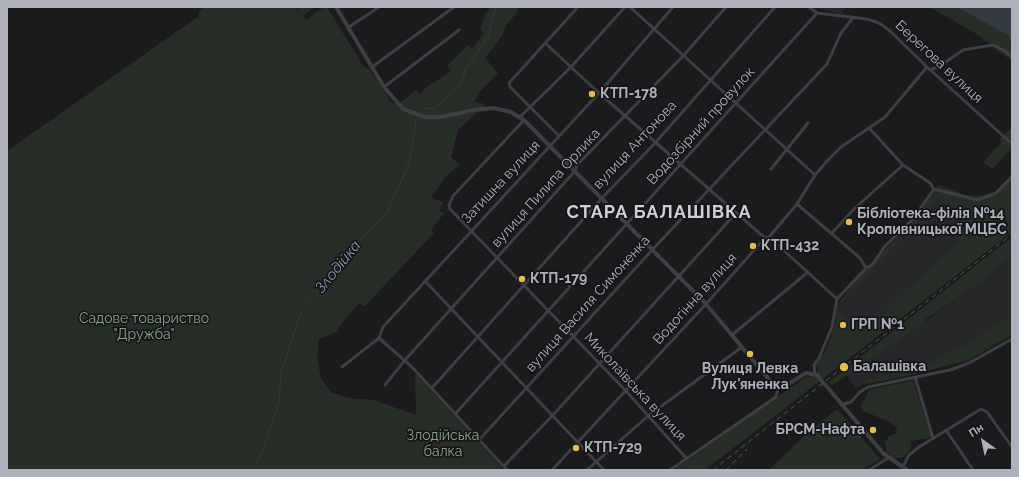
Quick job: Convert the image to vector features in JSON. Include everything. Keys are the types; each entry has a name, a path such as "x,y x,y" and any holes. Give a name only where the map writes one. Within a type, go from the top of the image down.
{"street":[{"path":"336,7 384,86 404,109 425,117 442,117 484,108 503,109 522,118 706,304 767,378 777,385 789,385 806,374 815,374"},
{"path":"349,27 379,7"},
{"path":"372,67 454,7"},
{"path":"559,136 510,87 509,83 578,7"},
{"path":"522,118 571,67 624,7"},
{"path":"630,7 710,80 738,103 815,175"},
{"name":"Затишна вулиця","path":"342,367 379,338 383,327 599,93 673,7"},
{"name":"вулиця Пилипа Орлика","path":"385,385 405,360 452,310 575,171 577,165 684,55 726,7"},
{"name":"вулиця Антонова","path":"432,388 602,198 656,142 775,7"},
{"path":"809,7 817,13"},
{"name":"Берегова вулиця","path":"817,13 852,19 867,19 879,23 899,38 926,67 1012,144"},
{"name":"Водозбірний провулок","path":"456,413 738,103 817,13"},
{"name":"вулиця Василя Симоненка","path":"479,440 574,338 653,249 767,130 827,64 841,33 852,19"},
{"path":"384,86 459,30"},
{"path":"545,43 599,93 765,238 770,237 797,204 815,175 841,147 885,118 897,105 926,67"},
{"path":"930,70 940,66 963,50 993,45 1005,50 1012,57"},
{"name":"Миколаївська вулиця","path":"522,118 453,196 449,205 450,209 626,391 686,458"},
{"path":"771,169 808,124"},
{"path":"870,129 888,146 903,165 930,183 934,189 977,200 996,193 1012,177"},
{"path":"832,233 854,209 903,165"},
{"path":"934,189 912,220 885,246 872,265 866,268 836,300 832,328 819,358 814,365 815,374 888,458 905,469 910,455 933,438 981,409 987,412 1012,447"},
{"path":"797,204 860,258 866,268"},
{"path":"504,466 553,415 678,275 736,213"},
{"path":"770,237 836,300"},
{"name":"Водогінна вулиця","path":"552,470 765,238"},
{"path":"732,335 808,272"},
{"path":"425,281 604,470"},
{"path":"379,338 405,360 456,413 507,470"},
{"path":"842,405 851,402 860,392 868,387 950,370 969,363 1012,339"},
{"path":"587,470 648,416 742,347"},
{"path":"915,377 933,438"},
{"path":"670,470 776,396 777,385"},
{"path":"946,430 973,470"},
{"path":"869,470 888,458"}],"shaded area":[{"path":"813,7 847,7 840,14"},
{"path":"957,7 1012,7 1012,43 1007,35"},
{"path":"939,198 966,225 961,230 961,238 861,332 837,309"},
{"path":"1012,256 1012,315 962,346 961,345 924,366 865,380 866,384 855,388 847,375 926,322 925,321 981,282 981,279"}],"green space":[{"name":"Садове товариство \"Дружба\"","path":"204,7 294,7 301,15 296,7 314,7 303,16 306,20 324,7 327,7 364,67 369,69 392,103 401,102 416,90 421,95 424,89 451,71 447,66 468,45 472,49 484,33 480,30 485,14 491,7 517,7 517,13 507,24 502,36 485,58 498,73 479,93 474,102 486,104 458,130 451,157 460,165 446,176 431,198 443,202 439,212 445,212 431,230 434,233 365,306 359,303 341,324 337,332 319,339 317,357 321,379 331,392 348,398 374,400 416,415 415,373 504,470 7,470 7,151 199,16 199,11"},
{"path":"924,7 957,7 1007,35 1012,43 1012,61 975,33 933,9"},
{"path":"1012,127 1012,148 992,169 983,162 1002,142 1000,139"},
{"path":"1012,173 1012,232 705,470 674,470 806,377 813,376 818,372 816,365 826,350 835,325 837,307 840,301 865,270 871,267 889,245 913,222 938,185 965,195 985,196 995,192","holes":["939,199 966,225 961,230 961,238 861,332 837,309"]},
{"path":"1012,237 1012,256 982,279 981,282 925,320 926,322 831,386 829,382"},
{"path":"1012,315 1012,335 969,360 912,375 866,384 865,380 924,366 961,345 962,346"},
{"path":"913,380 931,436 929,438 910,441 912,446 909,452 903,457 896,458 890,455 886,450 885,442 889,436 897,433 896,427 888,421 863,411 861,406 869,390"},
{"path":"837,409 880,459 862,470 770,469 805,435"}],"waterway":[{"name":"Злодійка","path":"421,112 426,108 435,109 461,84 466,69 488,37 496,7"},
{"name":"Злодійка","path":"306,305 332,279 343,256 387,213 409,163 416,121"},
{"name":"Злодійка","path":"251,470 261,455 279,402 281,373 302,309"}],"railway":[{"path":"713,470 1012,234"},
{"path":"726,470 747,449"}],"place":[{"name":"КТП-178","path":"592,94"},
{"name":"Бібліотека-філія №14 Кропивницької МЦБС","path":"849,222"},
{"name":"КТП-432","path":"753,246"},
{"name":"КТП-179","path":"522,279"},
{"name":"ГРП №1","path":"843,325"},
{"name":"Вулиця Левка Лук'яненка","path":"750,354"},
{"name":"Балашівка","path":"844,367"},
{"name":"БРСМ-Нафта","path":"873,430"},
{"name":"КТП-729","path":"576,448"}],"district":[{"name":"СТАРА БАЛАШІВКА","path":"659,213"}],"park label":[{"name":"Злодійська балка","path":"443,444"}]}
